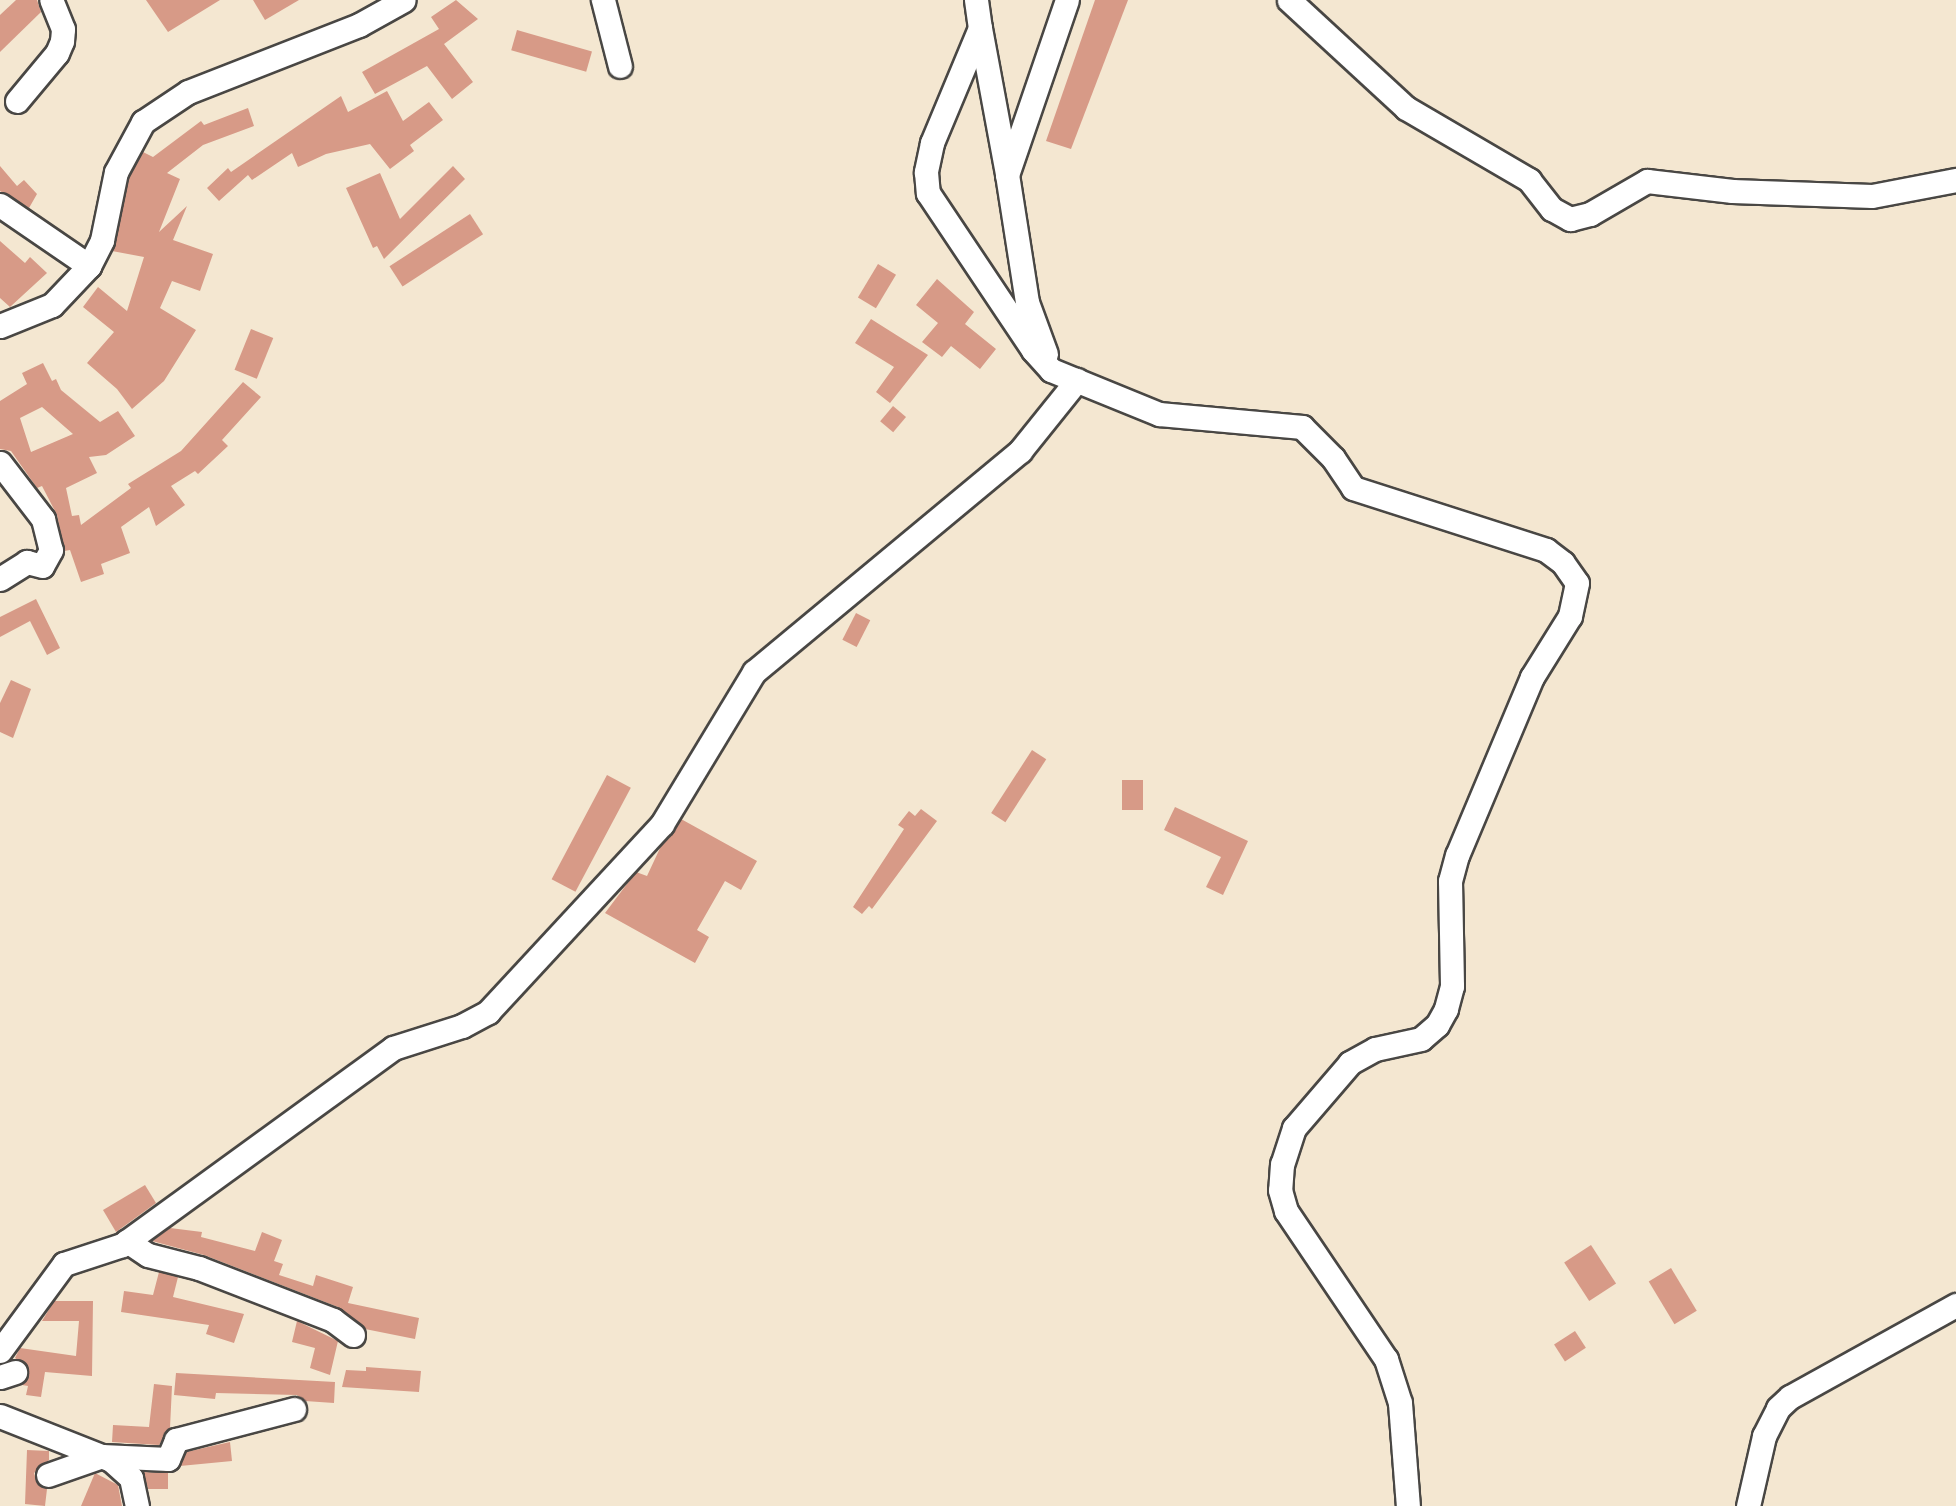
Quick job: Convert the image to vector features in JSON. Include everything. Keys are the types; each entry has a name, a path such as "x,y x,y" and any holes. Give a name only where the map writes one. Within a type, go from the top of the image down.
{"street":[{"path":"17,101 57,53 62,41 63,29 51,0"},
{"path":"0,326 52,304 89,266 102,240 116,172 143,122 188,92 359,25 404,0"},
{"path":"603,0 620,66"},
{"path":"976,0 1027,302 1051,370"},
{"path":"1007,175 1067,0"},
{"path":"1289,0 1406,108 1529,180 1552,209 1570,219 1590,214 1647,181 1732,191 1872,196 1956,180"},
{"path":"980,28 932,143 926,172 928,193 1018,329 1051,370 1159,414 1302,427 1353,488 1546,550 1563,563 1577,583 1570,616 1532,677 1457,855 1450,881 1452,986 1446,1009 1437,1025 1421,1039 1375,1049 1350,1063 1313,1101 1294,1128 1282,1164 1280,1190 1286,1211 1386,1359 1400,1403 1408,1506"},
{"path":"0,205 89,266"},
{"path":"0,1351 54,1272 127,1241 393,1048 463,1026 488,1012 662,824 754,672 1020,451 1077,380"},
{"path":"0,463 43,519 51,550 42,566 27,562 0,579"},
{"path":"127,1241 148,1255 199,1268 334,1320 353,1335"},
{"path":"1748,1506 1764,1436 1778,1408 1790,1396 1956,1305"},
{"path":"48,1475 102,1456 168,1459 176,1440 294,1409"},
{"path":"0,1416 102,1456 131,1478 137,1506"}],"building":[{"path":"16,0 37,0 41,12 0,52 0,15"},
{"path":"146,0 220,0 168,32"},
{"path":"253,0 299,0 265,20"},
{"path":"456,0 478,19 444,44 473,82 452,99 427,66 375,94 362,72 439,29 431,17"},
{"path":"1095,0 1128,0 1071,149 1046,141"},
{"path":"517,30 592,51 586,72 511,50"},
{"path":"387,91 403,121 429,102 443,120 410,145 414,151 390,169 370,144 326,154 298,167 292,153 252,180 248,175 219,201 207,188 228,168 231,172 341,96 348,112"},
{"path":"248,108 254,126 203,145 167,173 180,179 159,232 187,206 173,240 213,254 200,291 172,281 160,308 196,330 164,381 132,409 117,389 87,363 114,332 83,307 98,287 127,311 144,257 112,251 130,175 143,152 153,157 201,121 204,125"},
{"path":"0,166 17,186 24,180 37,194 29,208 0,191"},
{"path":"453,166 465,179 384,259 377,246 373,248 346,188 380,173 400,219"},
{"path":"470,214 483,234 403,286 389,266"},
{"path":"0,241 25,263 30,257 47,273 10,307 0,298"},
{"path":"878,264 896,275 876,308 858,297"},
{"path":"937,279 974,312 965,324 996,349 980,369 951,346 942,357 922,342 938,323 916,305"},
{"path":"871,319 928,355 890,403 876,392 894,367 855,343"},
{"path":"251,329 273,338 257,379 235,370"},
{"path":"43,363 52,381 56,379 61,390 100,422 118,411 135,436 106,455 89,457 97,473 66,488 72,516 79,515 81,525 131,488 128,484 181,451 243,382 261,397 222,440 228,446 198,474 195,471 171,486 185,505 156,526 149,507 121,527 130,553 101,564 104,574 81,582 70,550 64,551 57,515 42,486 37,488 11,451 0,449 0,401 27,384 22,373","holes":["42,407 73,434 31,452 20,418"]},
{"path":"893,406 906,417 893,432 880,421"},
{"path":"36,599 60,648 47,655 30,621 0,637 0,617"},
{"path":"856,613 870,620 857,647 842,640"},
{"path":"11,680 31,689 13,738 0,732 0,703"},
{"path":"1032,750 1046,759 1005,822 991,813"},
{"path":"607,775 631,788 575,892 552,879"},
{"path":"1122,780 1143,780 1143,810 1122,810"},
{"path":"1175,807 1248,841 1223,895 1206,887 1221,857 1164,830"},
{"path":"921,809 937,821 872,909 869,906 862,914 853,907 904,829 898,825 909,811 915,816"},
{"path":"681,819 757,861 741,890 725,881 697,930 709,937 695,963 605,913 636,872 647,876 661,846"},
{"path":"145,1185 156,1203 116,1232 103,1210"},
{"path":"170,1228 202,1232 201,1237 255,1251 262,1232 282,1240 274,1261 283,1264 279,1275 313,1286 316,1275 353,1287 348,1303 419,1318 415,1339 365,1329 338,1307 204,1255 152,1241"},
{"path":"1591,1245 1616,1284 1589,1301 1564,1262"},
{"path":"1671,1268 1697,1311 1674,1324 1649,1281"},
{"path":"159,1272 178,1277 173,1297 244,1314 234,1343 206,1334 209,1325 121,1312 124,1291 153,1295"},
{"path":"54,1301 93,1301 92,1376 45,1372 41,1397 26,1395 28,1386 22,1385 28,1368 15,1358 20,1348 76,1356 79,1321 42,1321"},
{"path":"297,1321 338,1341 330,1375 310,1368 315,1348 292,1342"},
{"path":"1575,1331 1586,1348 1565,1361 1554,1345"},
{"path":"366,1367 421,1371 419,1392 342,1387 346,1370 366,1371"},
{"path":"176,1373 335,1382 334,1403 305,1401 297,1395 216,1393 215,1399 174,1395"},
{"path":"154,1384 172,1386 170,1428 159,1445 112,1442 113,1425 149,1427"},
{"path":"230,1442 232,1461 180,1466 186,1452"},
{"path":"27,1450 49,1451 49,1460 34,1473 38,1485 47,1489 45,1506 25,1504"},
{"path":"143,1472 168,1473 168,1489 148,1489"},
{"path":"95,1473 118,1485 122,1506 81,1506"}]}
